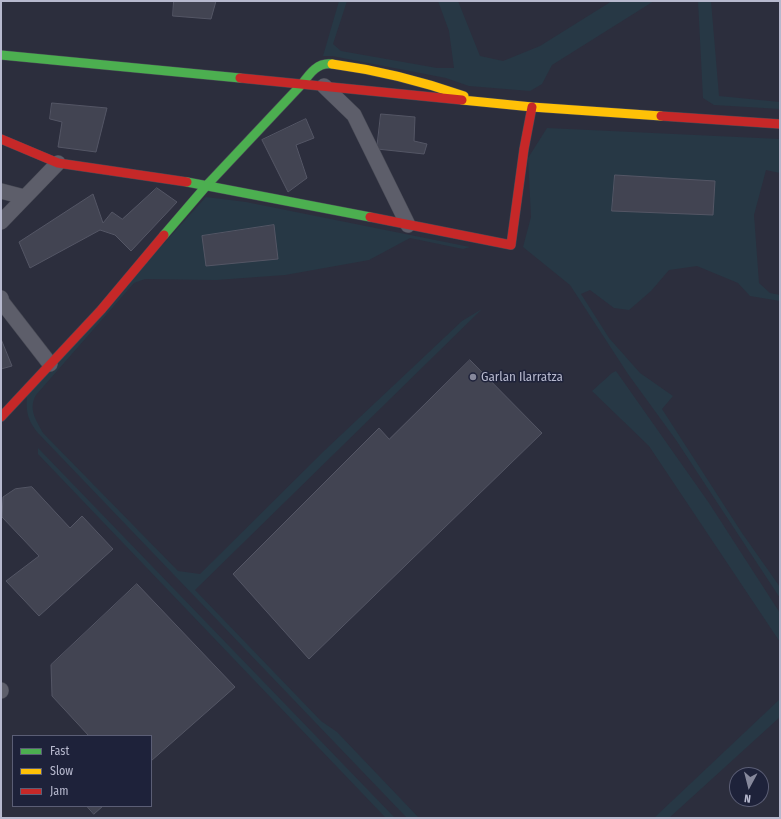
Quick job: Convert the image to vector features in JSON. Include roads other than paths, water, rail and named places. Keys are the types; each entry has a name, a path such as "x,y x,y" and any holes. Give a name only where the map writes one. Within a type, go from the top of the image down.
{"street":[{"path":"1,55 532,107 780,124"},
{"path":"1,417 101,310 207,185 302,84 312,70 326,63 349,66 426,83 483,102"},
{"path":"324,86 354,115 408,225"},
{"path":"1,139 58,163 207,185 511,245 524,149 532,107"},
{"path":"1,222 58,163"},
{"path":"1,191 24,197"},
{"path":"1,298 2,302 50,364"}],"place":[{"name":"Garlan Ilarratza","path":"473,377"}]}
